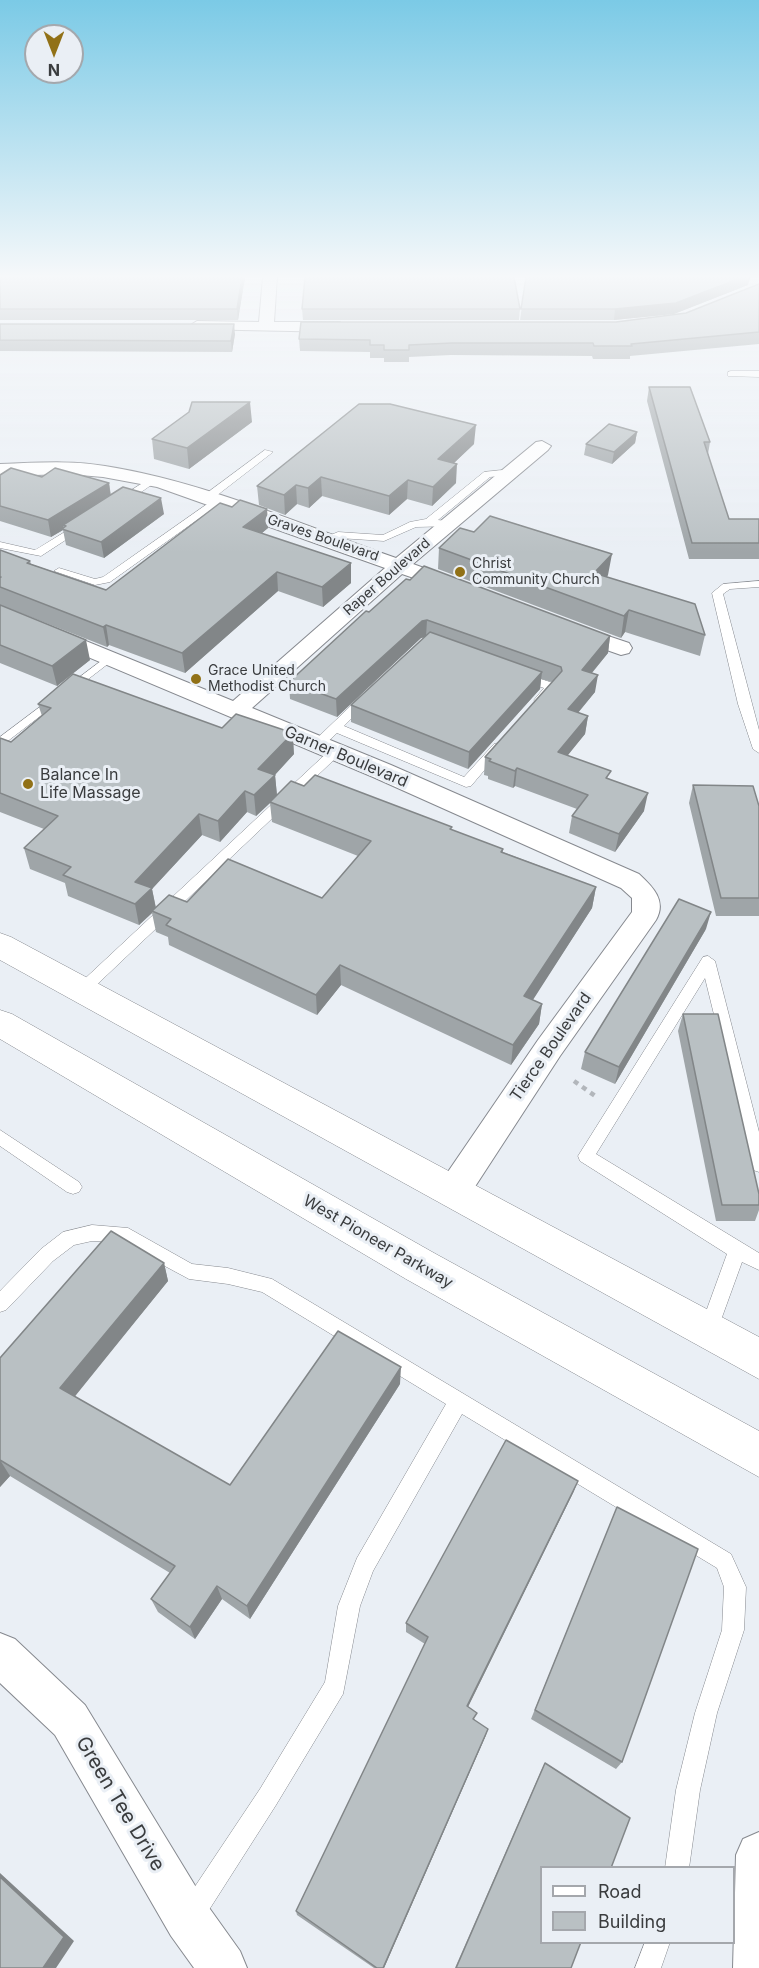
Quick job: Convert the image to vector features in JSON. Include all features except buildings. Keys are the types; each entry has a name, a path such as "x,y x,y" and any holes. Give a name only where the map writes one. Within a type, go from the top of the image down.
{"main road":[{"path":"0,945 759,1359"},
{"name":"West Pioneer Parkway","path":"0,1023 410,1260 759,1455"}],"street":[{"name":"Raper Boulevard","path":"235,711 400,565 439,523 512,472 542,446"},
{"name":"Graves Boulevard","path":"0,470 92,470 152,480 400,565 477,594"},
{"name":"Garner Boulevard","path":"0,612 326,748 630,881 645,895 647,903"},
{"path":"555,623 621,648"},
{"name":"Tierce Boulevard","path":"453,1192 549,1048 646,913 647,903"},
{"name":"Green Tee Drive","path":"0,1654 70,1720 188,1920 223,1968"},
{"path":"757,1968 759,1855"}],"lane":[{"path":"731,374 759,374"},
{"path":"59,571 95,582 106,580 212,500 268,452"},
{"path":"115,506 152,480"},
{"path":"0,545 37,554 96,518"},
{"path":"326,540 338,535 384,538 414,524 439,523"},
{"path":"759,584 727,586 717,593 744,704 759,749"},
{"path":"0,743 109,658"},
{"path":"506,671 552,687 528,713"},
{"path":"82,990 326,748 335,727 377,688"},
{"path":"335,727 466,783 505,740"},
{"path":"759,1165 708,960 586,1156 737,1251 759,1262"},
{"path":"0,1137 73,1187"},
{"path":"0,1304 47,1255 69,1238 93,1233 122,1234 189,1271 228,1276 266,1285 724,1561 735,1587 733,1630 706,1713 688,1790 677,1866"},
{"path":"708,1331 737,1251"},
{"path":"188,1920 268,1797 335,1686 349,1606 364,1566 459,1401"},
{"path":"648,1968 657,1944"}],"path":[{"path":"574,1081 615,1109"}],"place":[{"name":"Christ Community Church","path":"460,572"},
{"name":"Grace United Methodist Church","path":"196,679"},
{"name":"Balance In Life Massage","path":"28,784"}]}
